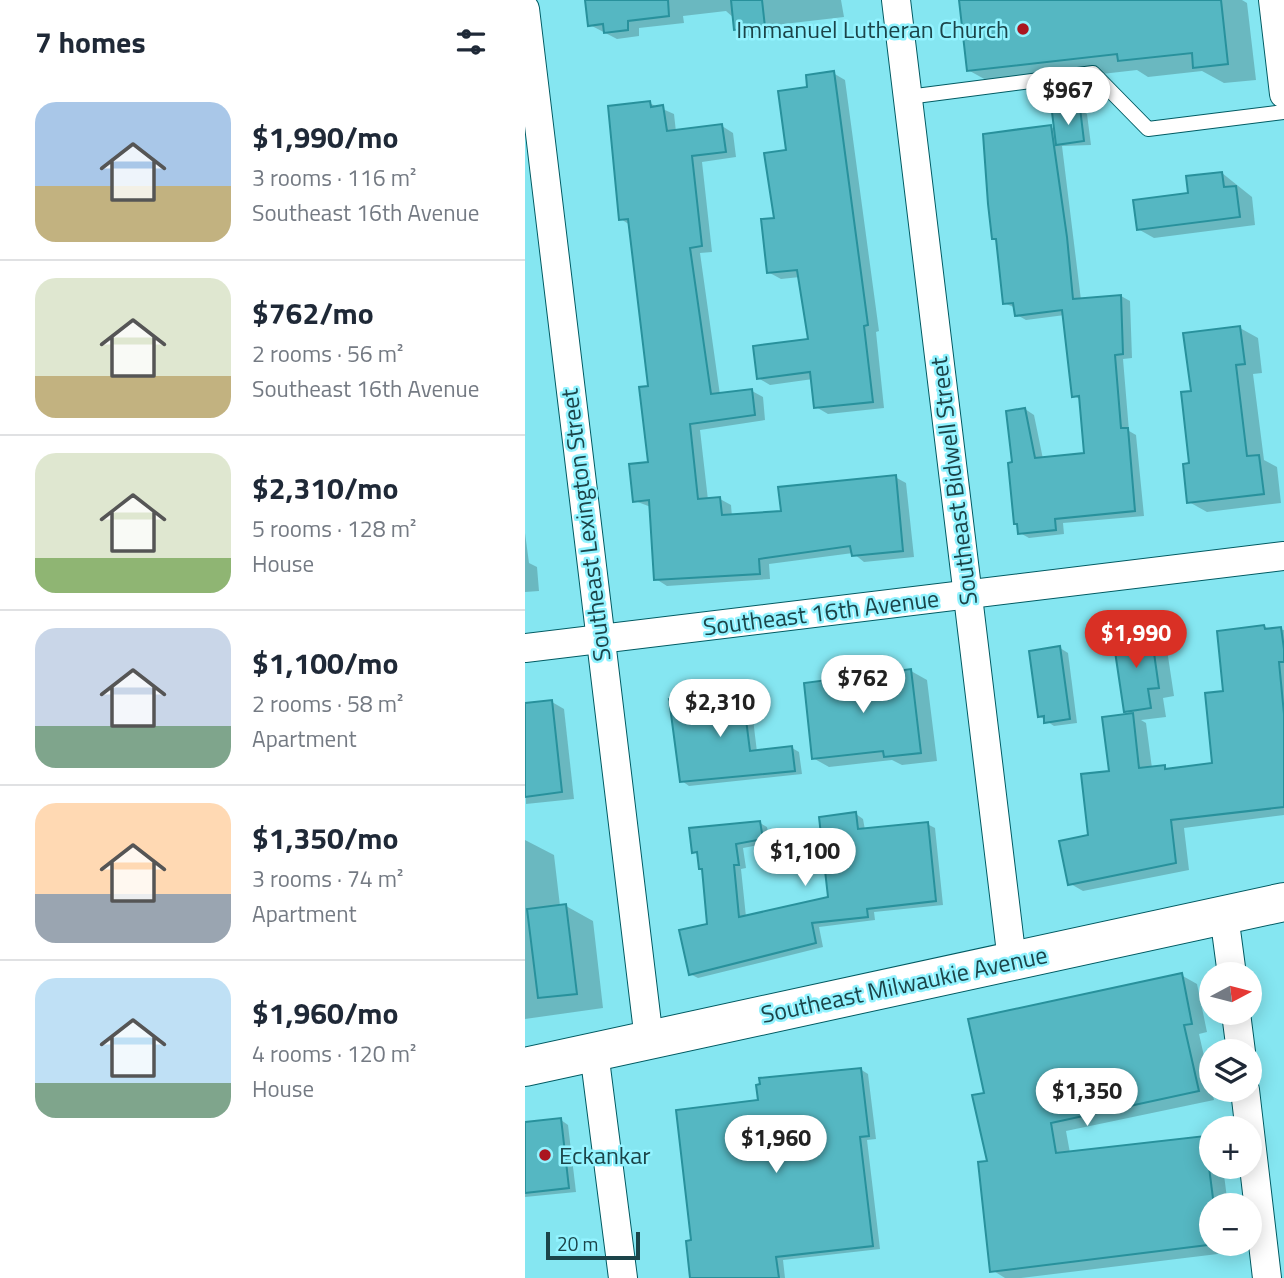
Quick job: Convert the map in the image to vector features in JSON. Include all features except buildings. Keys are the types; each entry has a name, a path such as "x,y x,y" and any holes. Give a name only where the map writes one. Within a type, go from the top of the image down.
{"main road":[{"name":"Southeast Milwaukie Avenue","path":"525,1067 1284,902"}],"street":[{"name":"Southeast Bidwell Street","path":"896,0 1012,961"},
{"path":"1273,0 1284,94"},
{"name":"Southeast Lexington Street","path":"525,9 649,1040"},
{"name":"Southeast 16th Avenue","path":"525,648 1284,556"},
{"path":"1224,915 1229,962"},
{"path":"594,1052 623,1278"},
{"path":"1246,1102 1267,1278"}],"lane":[{"path":"908,97 1093,73 1148,129 1284,112"}],"place":[{"name":"Immanuel Lutheran Church","path":"1023,29"},
{"name":"Eckankar","path":"545,1155"}]}
